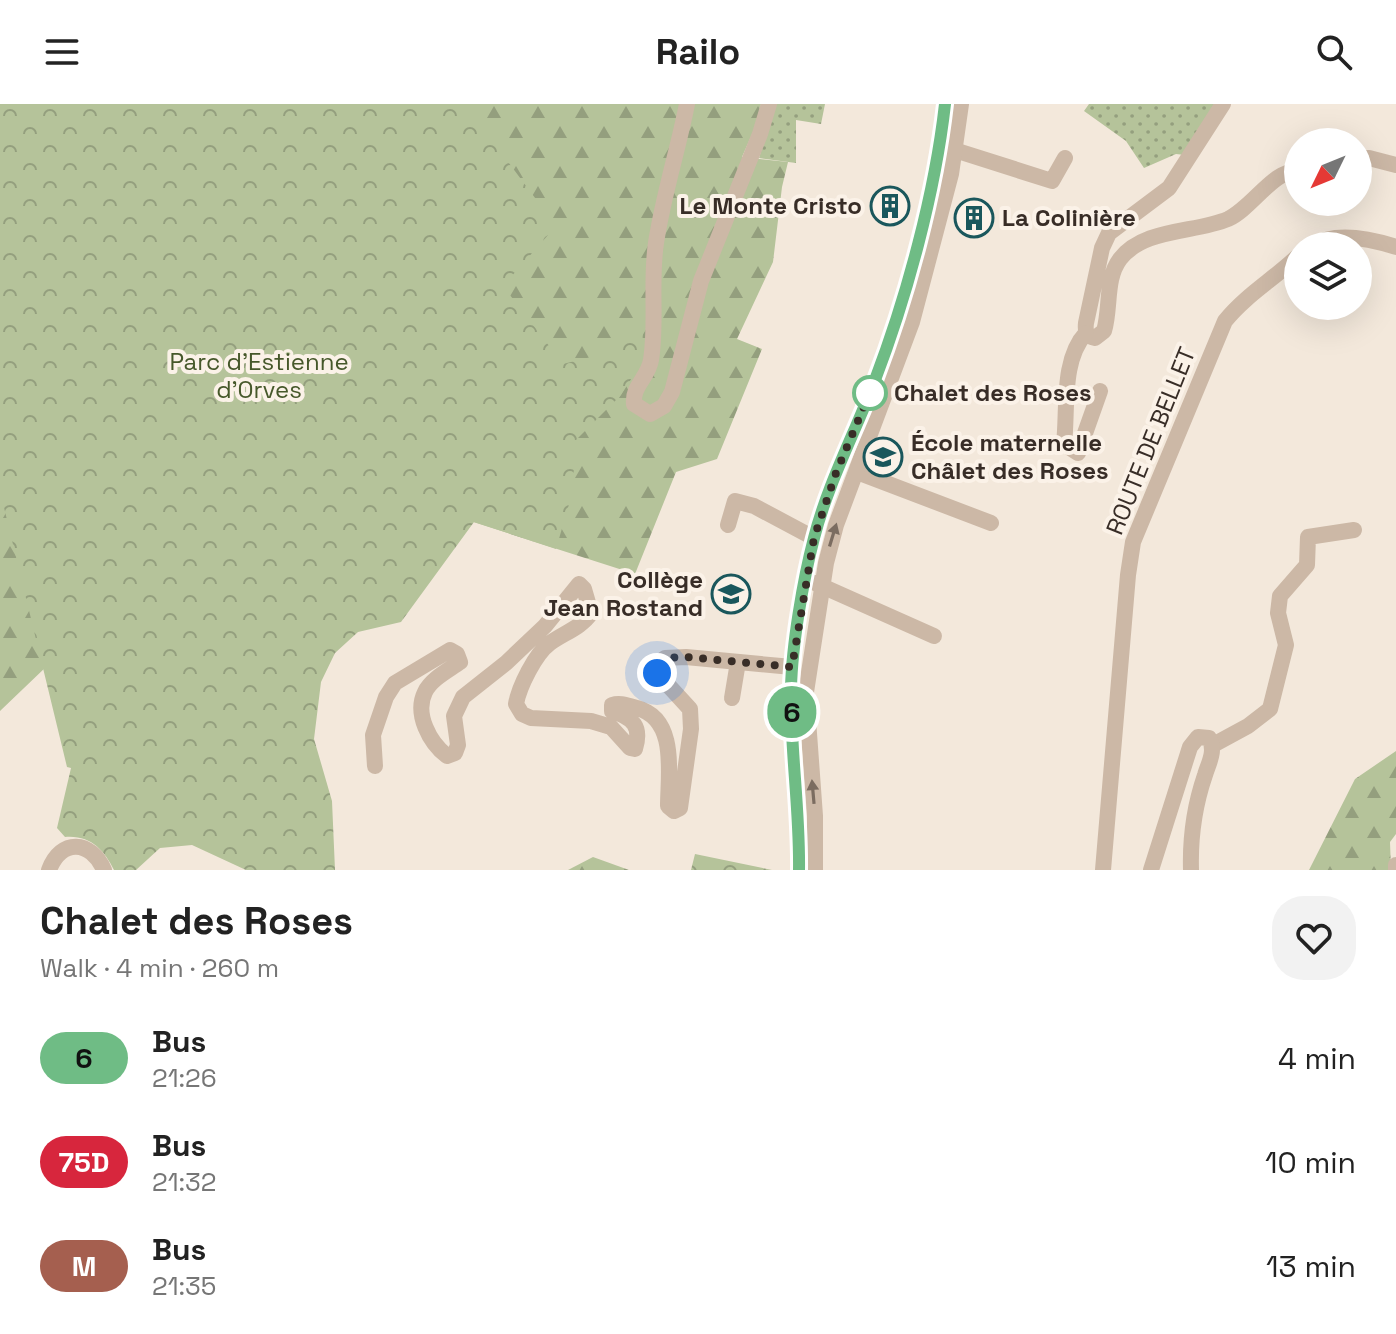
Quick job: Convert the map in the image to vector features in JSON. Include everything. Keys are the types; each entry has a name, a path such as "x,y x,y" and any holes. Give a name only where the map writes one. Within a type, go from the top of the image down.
{"street":[{"path":"687,104 656,242 652,290 653,341 646,376 633,395 634,404 650,414 664,406 672,392 701,281 769,104"},
{"path":"815,870 815,816 806,692 823,586 831,543 912,322 948,148 945,104"},
{"path":"799,870 792,667 814,538 836,473 898,316 961,104"},
{"path":"1100,391 1078,453 1064,444 1068,411 1067,382 1074,349 1086,333 1105,239 1116,226 1169,188 1223,104"},
{"path":"948,148 1052,181 1065,158"},
{"path":"1372,159 1396,165"},
{"path":"1086,333 1095,338 1104,331 1113,275 1121,257 1128,251 1160,236 1227,219 1250,205 1284,174"},
{"path":"1372,243 1396,247"},
{"name":"ROUTE DE BELLET","path":"1103,870 1133,542 1225,321 1240,304 1284,269"},
{"path":"857,472 991,523"},
{"path":"728,525 735,501 754,506 814,538"},
{"path":"1191,870 1195,807 1213,745 1248,726 1270,709 1286,645 1278,613 1280,596 1307,565 1308,537 1354,530"},
{"path":"806,580 934,636"},
{"path":"375,766 373,735 386,697 395,683 450,650 457,654 460,662 425,692 422,710 428,735 438,749 447,756 455,753 458,745 454,716 463,697 506,663 545,626 579,584 584,589 591,613 586,620 546,645 518,689 516,704 522,714 531,718 591,721 611,727 630,748 635,749 639,736 637,725 632,719 612,711 612,705 618,703 644,710 663,729 669,749 668,806 674,811 680,808 691,729 690,709 657,673 656,665 665,658 792,667"},
{"path":"732,698 738,662"},
{"path":"1151,870 1190,747 1198,737 1203,736 1209,738 1213,745"},
{"path":"49,870 54,857 61,850 76,847 92,852 104,870"}],"green space":[{"name":"Parc d'Estienne d'Orves","path":"0,104 761,104 757,123 742,157 788,162 773,262 737,339 762,349 717,459 676,472 635,574 383,493 70,644 0,711"},
{"name":"Parc d'Estienne d'Orves","path":"0,104 465,104 556,226 503,286 563,364 595,356 643,326 642,362 621,395 576,440 572,494 556,549 474,522 401,622 358,632 335,653 321,682 314,739 332,801 335,870 246,870 192,845 160,848 136,870 114,870 96,845 82,838 65,837 57,828 71,768 67,767 0,491"},
{"path":"775,104 825,104 821,124 796,120 796,163 759,158"},
{"path":"1089,104 1217,104 1185,155 1176,154 1144,168 1126,141 1084,111"},
{"path":"1396,751 1396,834 1390,842 1391,870 1309,870 1355,779"},
{"path":"695,854 772,870 691,870"},
{"path":"593,857 629,870 568,870"}],"bus line":[{"name":"6","path":"799,870 792,667 814,538 898,316 938,158 945,104"}],"place":[{"name":"Le Monte Cristo","path":"890,206"},
{"name":"La Colinière","path":"974,218"},
{"name":"Chalet des Roses","path":"870,393"},
{"name":"École maternelle Châlet des Roses","path":"883,457"},
{"name":"Collège Jean Rostand","path":"731,594"}],"route":[{"path":"657,673 656,665 665,658 686,657 792,667 814,538 836,473 873,385 870,393"}]}
